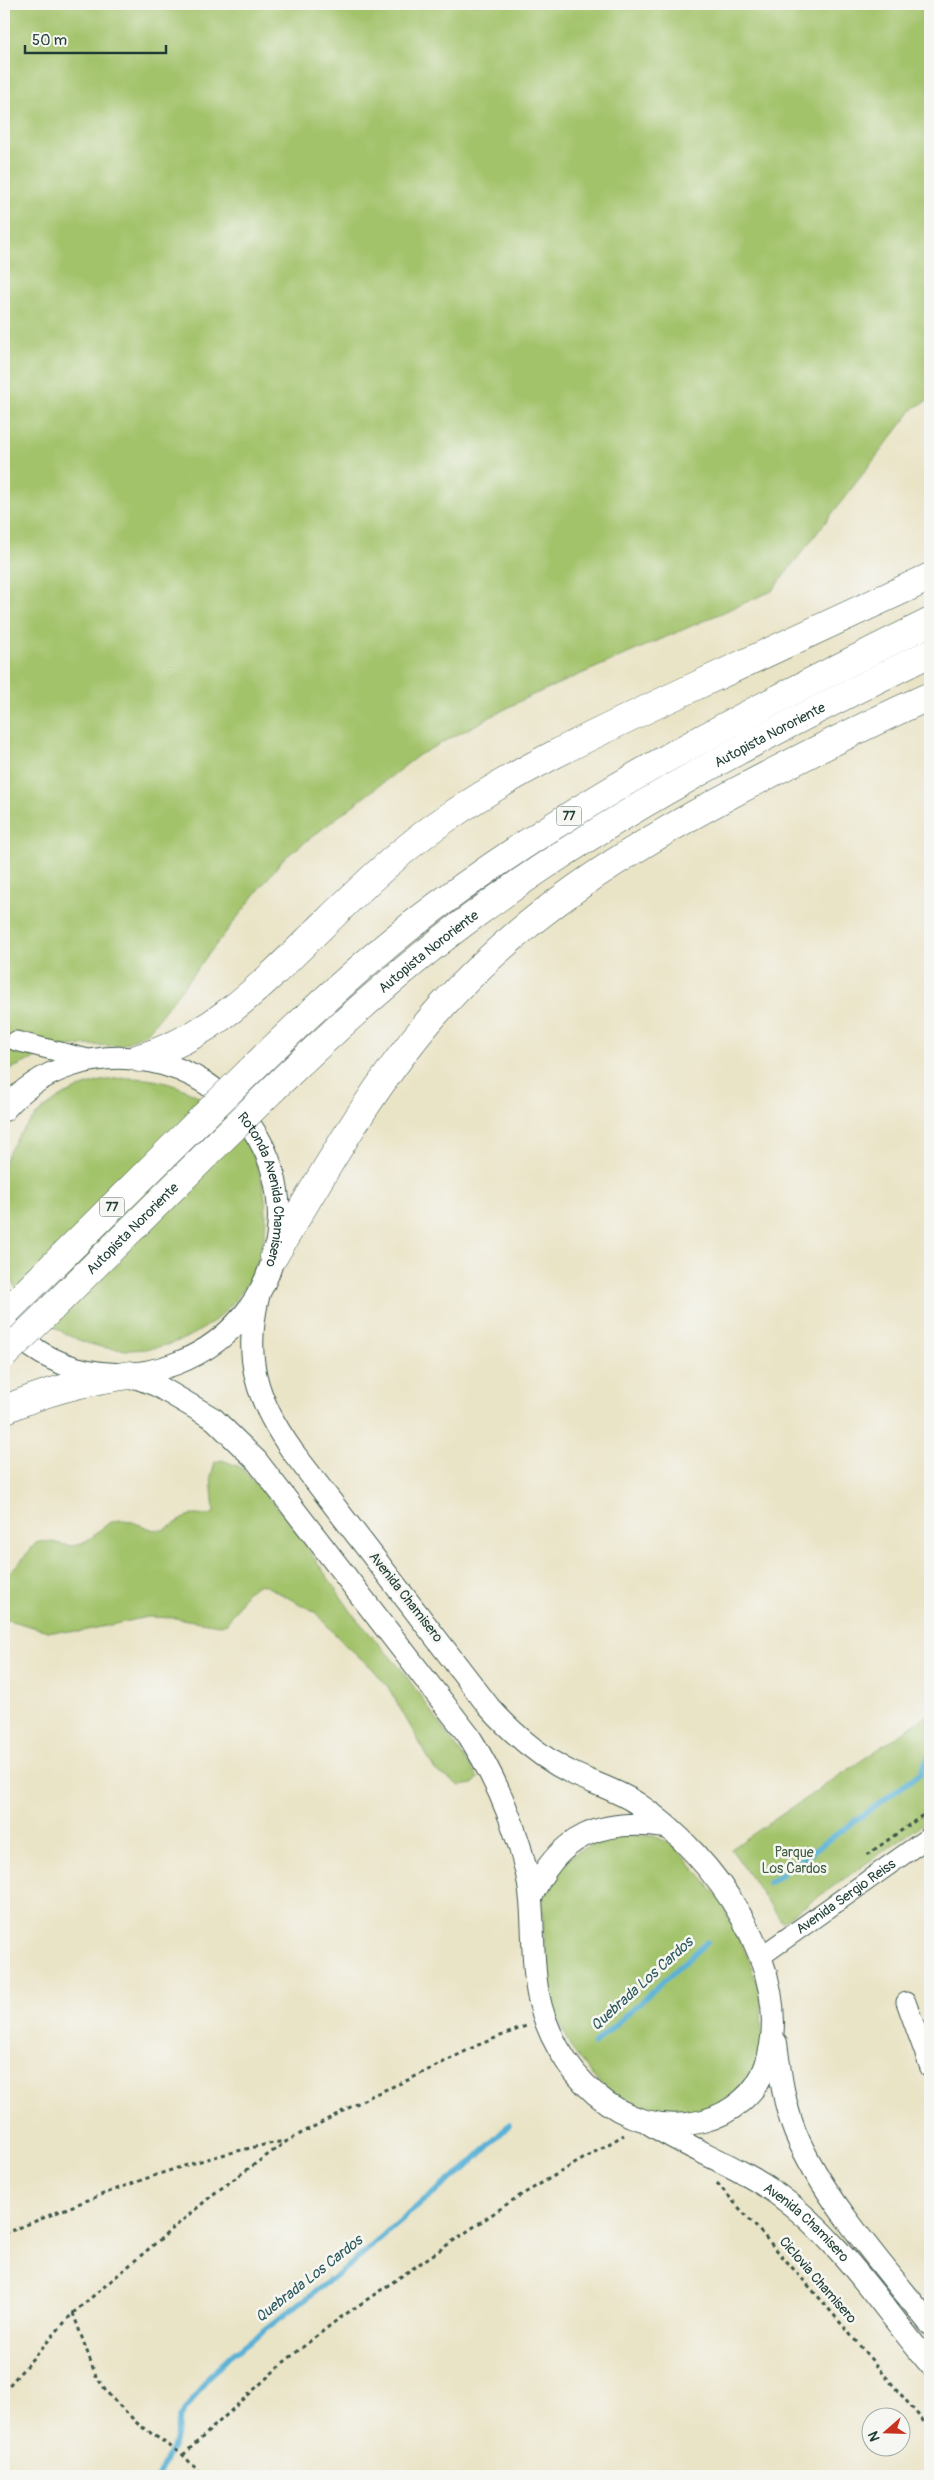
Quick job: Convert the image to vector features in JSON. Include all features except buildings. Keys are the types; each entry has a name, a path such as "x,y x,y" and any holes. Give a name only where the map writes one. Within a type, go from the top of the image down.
{"highway":[{"path":"139,1058 177,1044 218,1020 262,986 365,885 412,844 446,819 520,772 592,735 930,577"},
{"name":"Autopista Nororiente","path":"4,1314 308,1014 379,952 454,894 539,835 632,777 700,739 930,622"},
{"name":"Autopista Nororiente","path":"4,1355 272,1090 350,1016 407,967 518,884 671,788 762,738 930,653"},
{"path":"274,1256 335,1153 387,1075 440,1008 468,978 528,925 572,890 658,834 835,740 930,696"},
{"path":"4,1410 44,1393 84,1381 130,1375"}],"street":[{"path":"16,1041 92,1060"},
{"name":"Rotonda Avenida Chamisero","path":"4,1110 27,1088 47,1075 69,1066 92,1060 139,1058 163,1063 186,1072 208,1084 227,1099 258,1137 276,1183 278,1224 274,1256 260,1293 245,1315 226,1335 205,1350 173,1365 130,1375 101,1373 66,1365 27,1344 4,1322"},
{"name":"Avenida Chamisero","path":"130,1375 156,1385 214,1419 256,1460 454,1716 488,1766 502,1794 519,1841 531,1898 536,1978 545,2018 557,2045 572,2068 599,2098 631,2118 647,2122 683,2125 706,2120 741,2102 754,2087 764,2071 773,2038 773,2005 760,1957 738,1910 718,1879 695,1852 638,1803 541,1756 506,1726 489,1707 292,1452 266,1411 254,1372 253,1319 260,1293"},
{"name":"Avenida Chamisero","path":"531,1898 538,1880 548,1866 560,1852 584,1835 601,1828 628,1824 666,1827"},
{"name":"Avenida Sergio Reiss","path":"760,1957 930,1836"},
{"path":"906,2002 930,2068"},
{"name":"Avenida Chamisero","path":"773,2018 784,2095 801,2145 836,2202 930,2324"},
{"name":"Avenida Chamisero","path":"647,2122 679,2142 764,2186 795,2209 832,2245 930,2364"}],"path":[{"path":"4,2391 73,2313 216,2192 287,2141 373,2095 408,2080 478,2045 514,2031"},
{"path":"4,2234 155,2174 222,2154 287,2141"},
{"path":"183,2455 284,2362 337,2320 516,2198 606,2144"},
{"name":"Ciclovia Chamisero","path":"711,2176 822,2301 930,2429"},
{"path":"73,2313 96,2376 110,2396 139,2425 183,2455 203,2476"}],"green space":[{"path":"4,4 930,4 930,399 914,408 772,591 526,698 419,755 283,859 147,1033 119,1046 83,1045 55,1049 4,1072"},
{"path":"117,1078 143,1078 157,1080 182,1088 206,1101 226,1118 243,1138 256,1162 264,1187 266,1214 264,1241 256,1266 243,1290 226,1310 206,1327 182,1340 157,1348 117,1350 90,1344 66,1334 44,1319 25,1300 10,1278 0,1254 -6,1227 -6,1201 0,1174 10,1150 25,1128 44,1109 66,1094 90,1084"},
{"path":"222,1460 240,1467 286,1517 355,1617 402,1670 478,1778 473,1784 460,1786 435,1770 388,1687 372,1668 346,1646 315,1612 266,1586 259,1584 247,1592 227,1623 220,1625 175,1618 147,1617 78,1632 48,1631 4,1619 4,1577 36,1543 47,1541 70,1546 81,1544 114,1521 125,1520 161,1530 169,1528 188,1516 214,1513 211,1476 215,1462"},
{"name":"Parque Los Cardos","path":"930,1714 930,1819 782,1922 731,1849"},
{"path":"606,1835 654,1836 674,1845 720,1899 752,1966 761,2000 762,2051 750,2076 731,2097 698,2114 644,2114 607,2089 593,2076 571,2048 553,2008 547,1988 542,1900 560,1863"}],"waterway":[{"name":"Quebrada Los Cardos","path":"769,1883 920,1774 930,1753"},
{"name":"Quebrada Los Cardos","path":"594,2044 707,1942"},
{"name":"Quebrada Los Cardos","path":"158,2476 172,2449 180,2418 208,2378 229,2357 351,2264 423,2201 466,2168 509,2125"}]}
